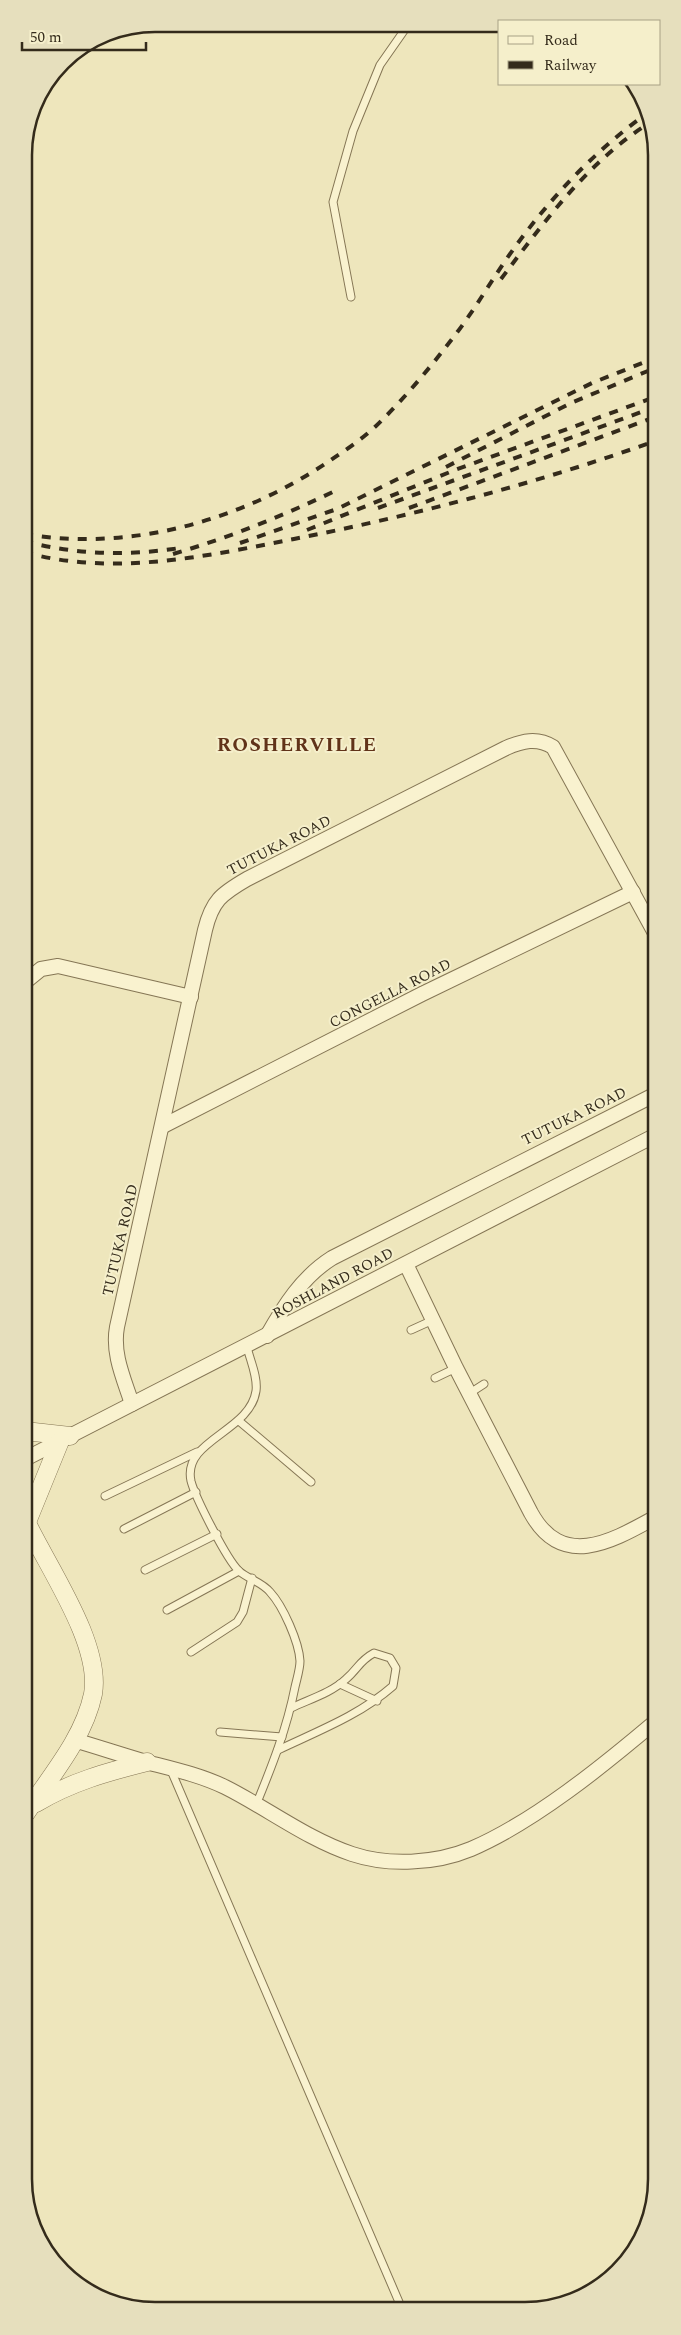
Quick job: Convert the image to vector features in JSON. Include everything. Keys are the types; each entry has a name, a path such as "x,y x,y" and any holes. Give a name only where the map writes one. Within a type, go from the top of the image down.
{"street":[{"name":"TUTUKA ROAD","path":"132,1404 119,1363 115,1340 209,914 223,893 256,874 518,742 528,740 543,742 553,747 648,920"},
{"name":"CONGELLA ROAD","path":"163,1126 422,994 633,892"},
{"path":"33,975 41,968 58,966 191,997"},
{"name":"TUTUKA ROAD","path":"266,1336 299,1286 316,1268 332,1258 648,1098"},
{"name":"ROSHLAND ROAD","path":"32,1455 648,1140"},
{"path":"406,1264 456,1368 531,1513 544,1532 571,1544 593,1546 607,1543 648,1521"},
{"path":"32,1432 65,1439 32,1507"},
{"path":"32,1533 85,1638 94,1675 92,1695 86,1716 56,1771 32,1803"},
{"path":"74,1740 170,1768 225,1787 272,1816 351,1854 397,1861 421,1861 442,1858 470,1850 549,1803 630,1743 648,1727"},
{"path":"32,1806 60,1789 88,1778 147,1762"}],"lane":[{"path":"351,296 333,202 353,131 380,65 403,32"},
{"path":"411,1330 433,1320"},
{"path":"105,1496 197,1452 239,1421 250,1407 256,1391 246,1347"},
{"path":"435,1378 456,1368"},
{"path":"470,1393 484,1384"},
{"path":"239,1421 311,1482"},
{"path":"197,1452 190,1465 191,1480 217,1534 239,1571 270,1592 290,1626 298,1648 300,1662 291,1708 278,1750 256,1805"},
{"path":"124,1529 196,1492"},
{"path":"145,1570 217,1534"},
{"path":"167,1610 239,1571"},
{"path":"191,1652 237,1622 243,1612 252,1578"},
{"path":"278,1750 377,1701 393,1686 396,1668 390,1658 374,1653 362,1660 340,1684 291,1708"},
{"path":"340,1684 377,1701"},
{"path":"220,1732 282,1737"},
{"path":"170,1768 399,2302"}],"railway":[{"path":"33,535 104,539 144,535 183,527 258,501 294,483 328,462 370,431 406,395 460,328 507,258 559,192 609,143 642,117"},
{"path":"501,279 569,193 607,155 645,126"},
{"path":"240,543 337,509 592,383 648,361"},
{"path":"446,467 571,403 648,371"},
{"path":"307,530 455,470 648,400"},
{"path":"378,508 648,410"},
{"path":"409,508 648,420"},
{"path":"33,554 91,563 125,563 159,561 227,552 340,530 431,509 566,471 648,443"},
{"path":"173,554 258,525 339,489"},
{"path":"33,543 63,549 102,553 160,551 180,548"}],"district":[{"name":"ROSHERVILLE","path":"297,744"}]}
